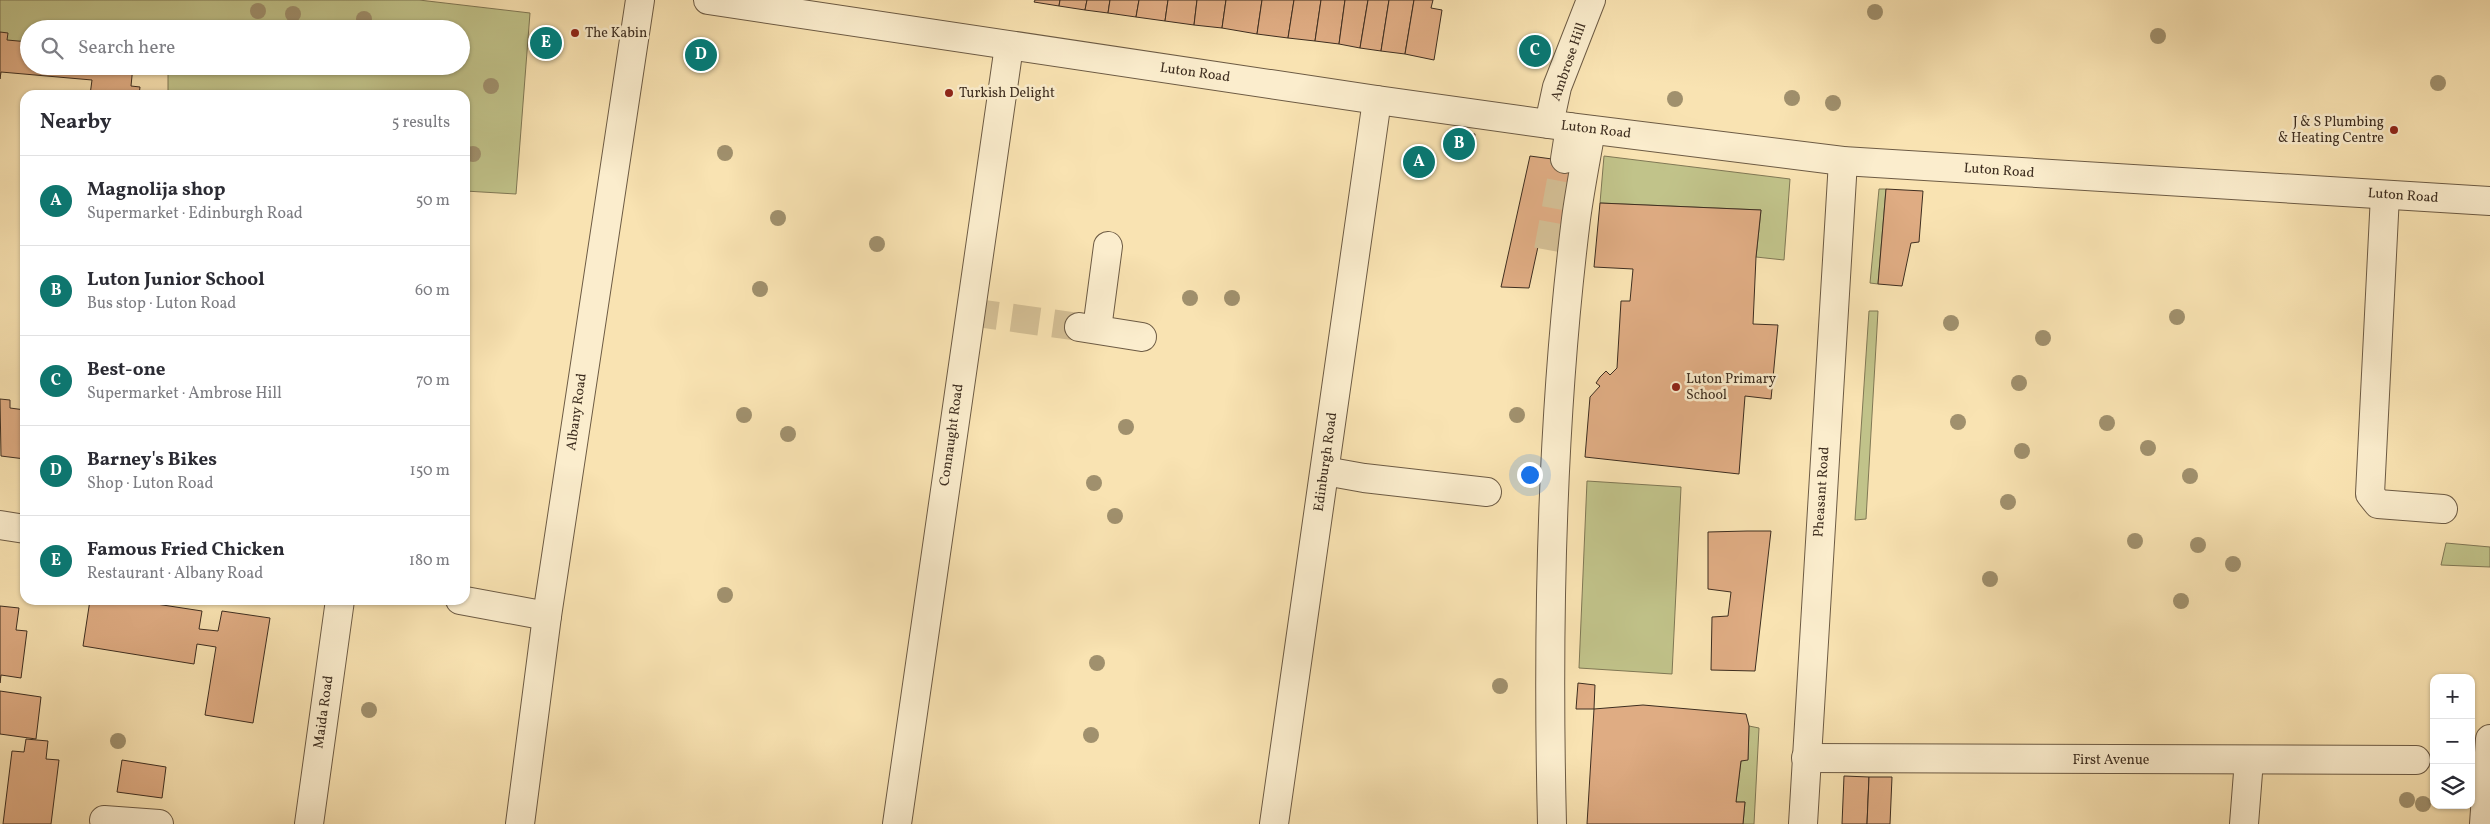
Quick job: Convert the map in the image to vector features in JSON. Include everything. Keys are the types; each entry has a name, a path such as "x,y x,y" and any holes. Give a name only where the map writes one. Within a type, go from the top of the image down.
{"street":[{"name":"Albany Road","path":"520,824 547,616 640,0"},
{"name":"Luton Road","path":"708,0 1377,100 1570,127 1843,161 2490,202"},
{"name":"Ambrose Hill","path":"1570,127 1557,87 1591,0"},
{"name":"Connaught Road","path":"897,824 1009,46"},
{"name":"Edinburgh Road","path":"1274,824 1377,100"},
{"path":"1565,159 1570,127"},
{"path":"1552,824 1549,709 1550,607 1559,406 1576,218 1570,127"},
{"name":"Pheasant Road","path":"1803,824 1843,161"},
{"path":"2385,195 2370,494 2378,504 2443,509"},
{"path":"1108,246 1088,328 1142,336"},
{"path":"1325,471 1364,478 1487,492"},
{"path":"0,525 20,528"},
{"path":"470,602 547,616"},
{"name":"Maida Road","path":"309,824 339,605"},
{"path":"2484,824 2490,739"},
{"name":"First Avenue","path":"1806,758 2416,760"},
{"path":"2244,824 2249,760"},
{"path":"104,820 159,824"}],"green space":[{"path":"0,0 419,0 530,13 516,194 470,191 470,90 168,90 168,75 470,75 470,20 20,20 20,45 0,42"},
{"path":"1604,156 1790,179 1784,260 1756,257 1761,210 1600,203"},
{"path":"1879,189 1886,189 1878,284 1870,283"},
{"path":"1869,311 1878,311 1866,519 1855,520"},
{"path":"1587,481 1681,487 1672,674 1579,668"},
{"path":"2446,543 2490,547 2490,567 2441,565"},
{"path":"1749,726 1759,728 1754,824 1743,824 1745,802 1736,802 1741,761 1748,759"}],"building":[{"path":"1035,0 1060,0 1059,6 1034,2"},
{"path":"1060,0 1087,0 1085,10 1059,6"},
{"path":"1087,0 1110,0 1108,13 1085,10"},
{"path":"1110,0 1139,0 1136,17 1108,13"},
{"path":"1139,0 1168,0 1165,21 1136,17"},
{"path":"1168,0 1197,0 1194,25 1165,21"},
{"path":"1197,0 1226,0 1222,28 1194,25"},
{"path":"1226,0 1262,0 1257,34 1222,28"},
{"path":"1262,0 1294,0 1288,38 1257,34"},
{"path":"1294,0 1321,0 1315,41 1288,38"},
{"path":"1321,0 1345,0 1339,44 1315,41"},
{"path":"1345,0 1368,0 1360,48 1339,44"},
{"path":"1368,0 1389,0 1381,51 1360,48"},
{"path":"1389,0 1414,0 1405,54 1381,51"},
{"path":"1414,0 1433,0 1431,8 1442,10 1434,60 1405,54"},
{"path":"0,32 8,33 7,40 20,41 20,74 1,72 0,79"},
{"path":"35,75 132,75 131,86 140,87 140,90 91,90 92,80"},
{"path":"1448,130 1475,134 1474,141 1447,138"},
{"path":"1530,156 1574,162 1566,243 1539,242 1529,288 1501,287"},
{"path":"1886,189 1923,191 1919,242 1911,243 1902,286 1878,284"},
{"path":"1600,203 1761,210 1756,257 1753,324 1778,325 1771,399 1745,396 1739,474 1585,457 1590,397 1600,386 1596,383 1600,377 1606,371 1610,375 1617,368 1621,301 1630,301 1633,269 1594,267"},
{"path":"0,399 10,400 10,408 20,409 20,458 1,456"},
{"path":"1771,531 1755,671 1711,670 1712,617 1728,616 1731,592 1708,589 1708,532"},
{"path":"89,605 163,605 202,611 199,629 218,631 222,611 270,618 253,723 205,715 216,647 197,644 194,664 83,646"},
{"path":"0,606 19,608 16,630 27,631 21,678 1,675 0,683"},
{"path":"1578,683 1595,685 1594,709 1576,709"},
{"path":"0,691 41,697 36,739 0,734"},
{"path":"1643,705 1746,714 1749,726 1748,760 1741,761 1736,802 1745,802 1743,824 1587,824 1594,709"},
{"path":"26,739 48,741 46,759 59,760 51,824 3,824 12,751 24,752"},
{"path":"122,760 166,767 162,798 117,792"},
{"path":"1844,776 1869,777 1867,824 1842,824"},
{"path":"1869,777 1892,777 1890,824 1867,824"}],"tunnel":[{"path":"1548,250 1565,159"},
{"path":"970,312 1079,327"}],"place":[{"name":"The Kabin","path":"575,33"},
{"name":"Famous Fried Chicken","path":"546,43"},
{"name":"Best-one","path":"1535,51"},
{"name":"Barney's Bikes","path":"701,55"},
{"name":"Turkish Delight","path":"949,93"},
{"name":"J & S Plumbing & Heating Centre","path":"2394,130"},
{"name":"Luton Junior School","path":"1459,144"},
{"name":"Magnolija shop","path":"1419,162"},
{"name":"Luton Primary School","path":"1676,387"}]}
